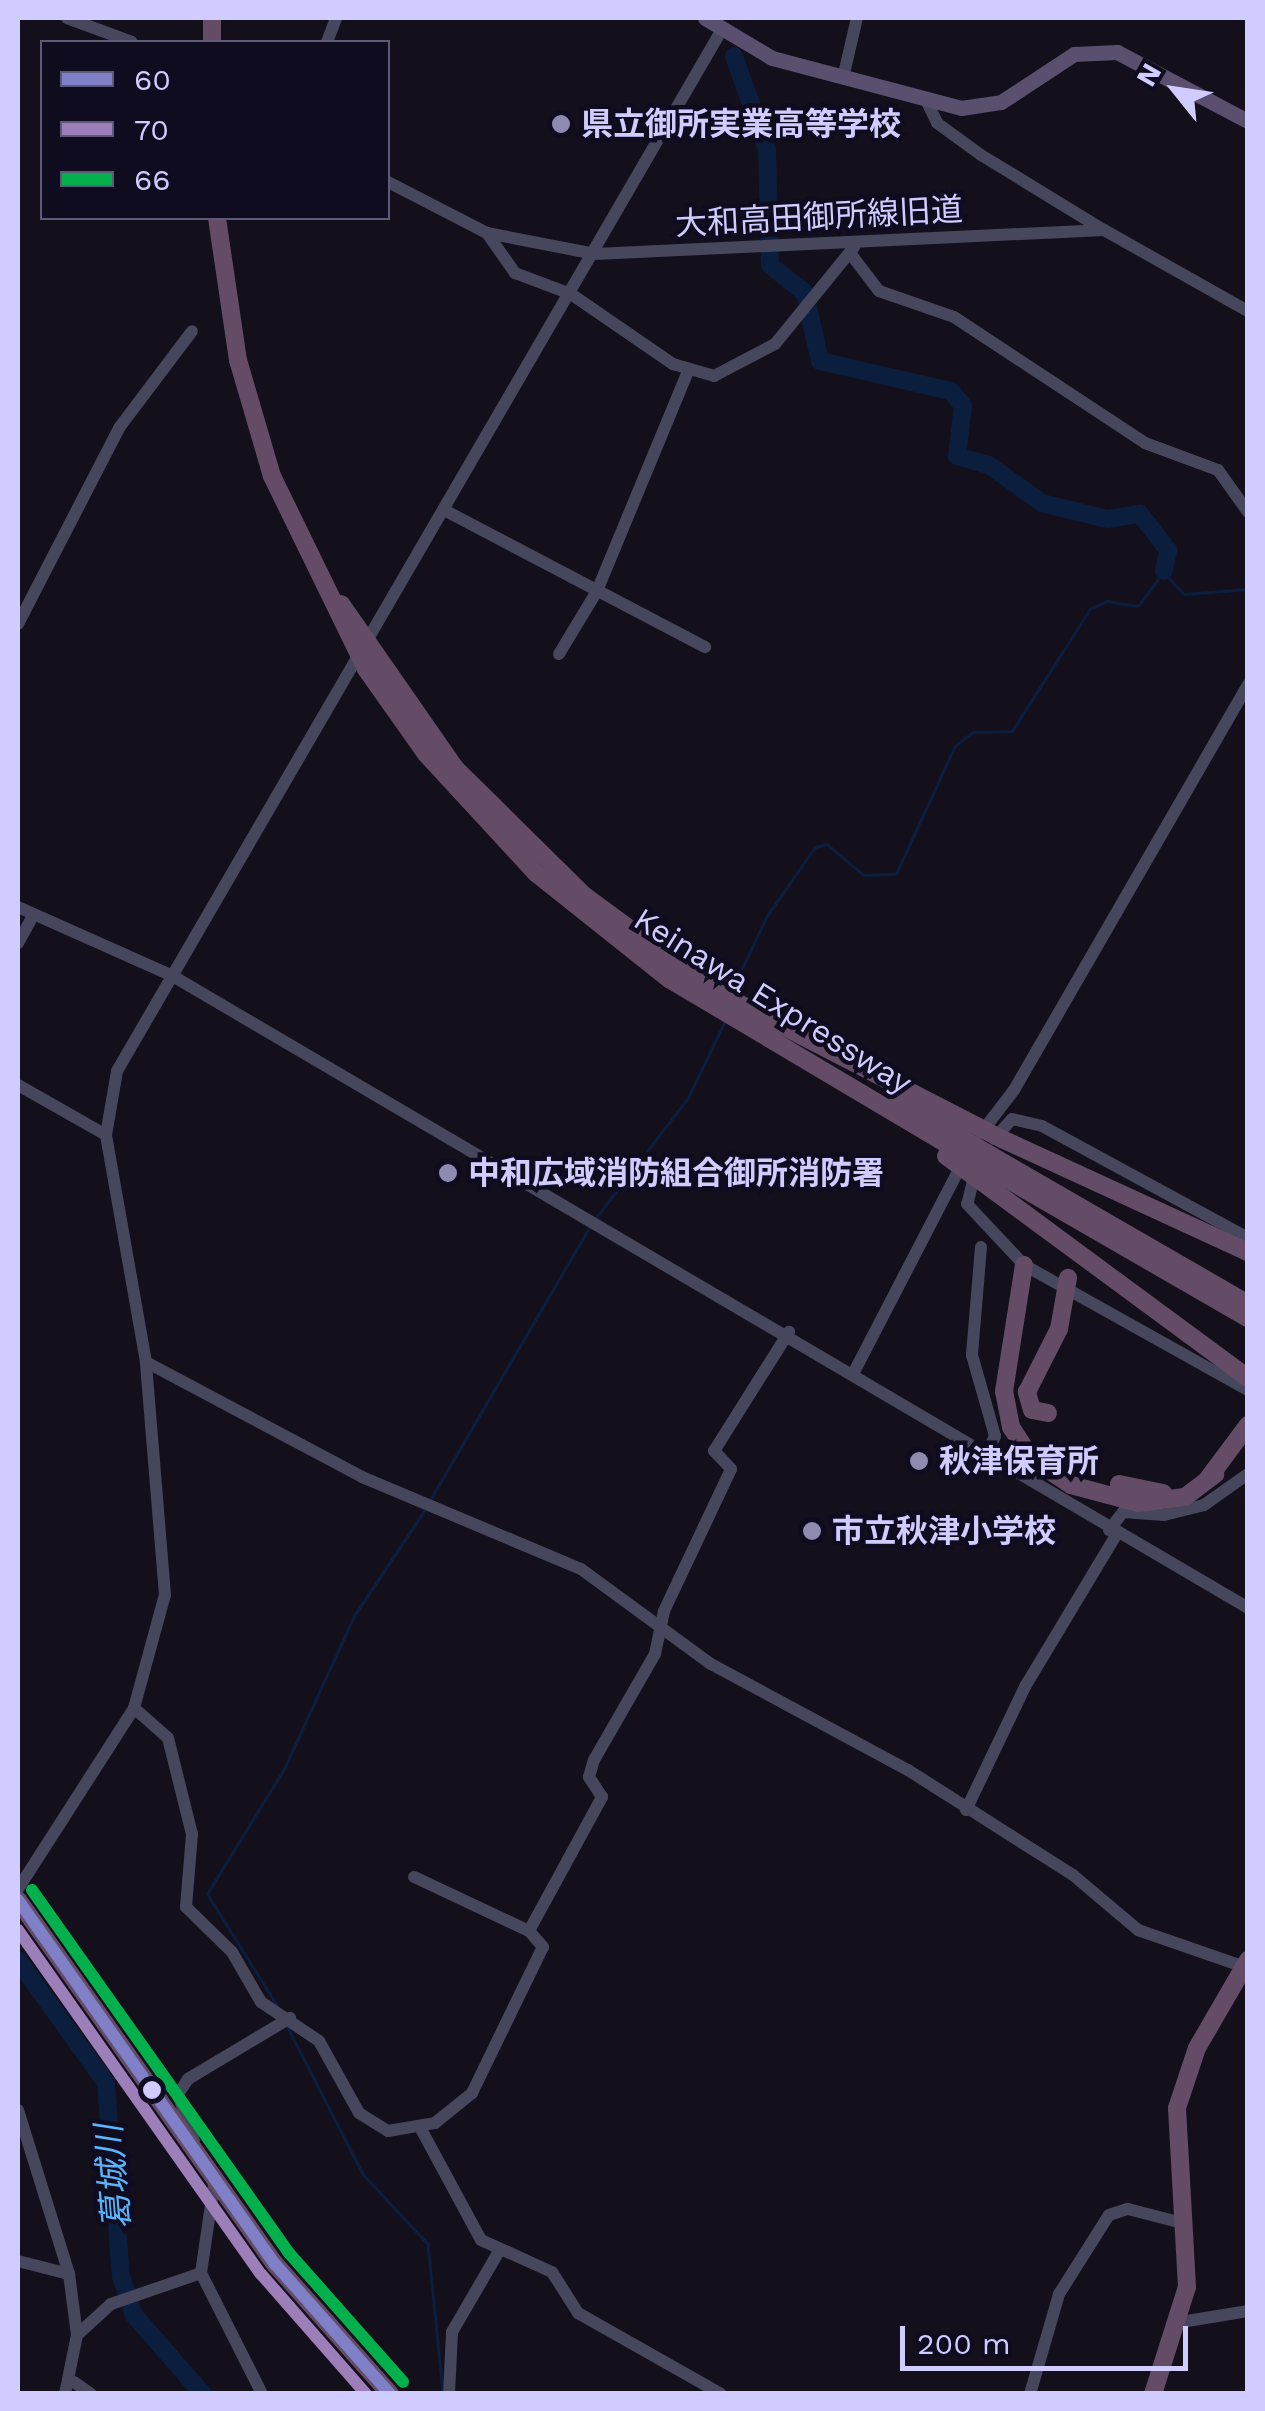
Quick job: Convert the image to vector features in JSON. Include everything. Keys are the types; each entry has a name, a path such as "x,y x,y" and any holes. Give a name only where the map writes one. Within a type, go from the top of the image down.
{"highway":[{"name":"Keinawa Expressway","path":"217,220 238,360 272,476 366,669 498,835 669,978 898,1115 990,1160 1248,1304"},
{"name":"Keinawa Expressway","path":"272,476 347,615 455,768 585,896 713,990 1248,1318"},
{"path":"990,1160 1039,1224 1068,1278 1059,1329 1027,1392 1032,1410 1048,1413 1020,1405 1007,1364"},
{"path":"990,1160 1248,1252"},
{"path":"1039,1224 1248,1378"},
{"path":"1024,1265 1007,1364 1011,1427 1060,1480 1163,1504 1215,1474 1248,1425"},
{"path":"1120,1484 1172,1493 1215,1474"},
{"path":"18,1900 300,2298 390,2394"},
{"path":"1153,2394 1181,2322 1177,2108 1197,2048 1246,1965"}],"main road":[{"path":"705,18 721,30 843,78 926,100 1001,102 1074,54 1103,50 1138,58 1248,121"}],"street":[{"path":"67,18 127,40"},
{"path":"843,78 857,18"},
{"path":"18,1889 134,1708 166,1595 146,1362 106,1135 117,1071 596,254 721,30"},
{"path":"926,100 937,123 981,156 1248,311"},
{"name":"大和高田御所線旧道","path":"390,183 487,233 596,254 852,248 1104,230"},
{"path":"487,233 508,268 571,294 688,371 750,365 852,248 879,291 954,317 1144,442 1218,470 1248,512"},
{"path":"18,624 120,428 192,331"},
{"path":"559,654 596,591 688,371"},
{"path":"444,510 705,647"},
{"path":"853,1374 925,1227 1014,1090 1248,684"},
{"path":"18,907 171,976 584,1224 789,1332 1112,1533 1248,1608"},
{"path":"18,944 33,916"},
{"path":"18,1085 106,1135"},
{"path":"1248,1238 1084,1144 1012,1119 965,1194 1024,1265 1248,1390"},
{"path":"981,1247 972,1355 995,1436 987,1454"},
{"path":"529,1931 602,1797 589,1777 594,1760 656,1654 662,1626 731,1469 714,1451 789,1332"},
{"path":"146,1362 362,1477 558,1557 662,1626 711,1664 1073,1875 1138,1930 1246,1965"},
{"path":"966,1810 1026,1685 1123,1512 1204,1505 1248,1474"},
{"path":"134,1708 168,1738 192,1834 186,1906 274,2009 320,2040 346,2098 374,2126 421,2129 472,2092 496,2052 543,1947 529,1931 414,1877"},
{"path":"198,2153 178,2094 188,2079 286,2019"},
{"path":"18,2110 69,2274 78,2335 70,2388 91,2394"},
{"path":"421,2129 469,2221 498,2254 552,2272 578,2314 721,2394"},
{"path":"215,2178 202,2273 262,2394"},
{"path":"1030,2394 1059,2294 1108,2215 1128,2210 1182,2223"},
{"path":"449,2394 452,2332 498,2254"},
{"path":"18,2261 69,2274"},
{"path":"78,2335 111,2304 202,2273"},
{"path":"1181,2322 1248,2311"}],"waterway":[{"path":"734,56 767,149 770,265 805,293 820,361 951,391 963,406 957,456 989,465 1042,503 1107,519 1140,514 1168,550 1164,571"},
{"path":"731,991 767,916 815,847 827,844 864,875 896,874 955,746 973,732 1012,731 1090,609 1107,601 1138,606 1164,571"},
{"path":"1164,573 1184,594 1248,589"},
{"path":"595,1219 688,1098 724,1023"},
{"path":"430,1500 590,1226"},
{"path":"277,2006 207,1894 284,1769 354,1616 424,1511"},
{"name":"葛城川","path":"18,1960 106,2083 121,2276 134,2315 203,2394"},
{"path":"287,2026 363,2174 428,2244 443,2392"}],"transit line":[{"name":"66","path":"32,1890 289,2253 403,2382"},
{"name":"60","path":"18,1900 275,2264 390,2394"},
{"name":"70","path":"18,1930 261,2274 366,2394"}],"place":[{"name":"県立御所実業高等学校","path":"561,124"},
{"name":"中和広域消防組合御所消防署","path":"448,1173"},
{"name":"秋津保育所","path":"919,1461"},
{"name":"市立秋津小学校","path":"812,1531"}]}
